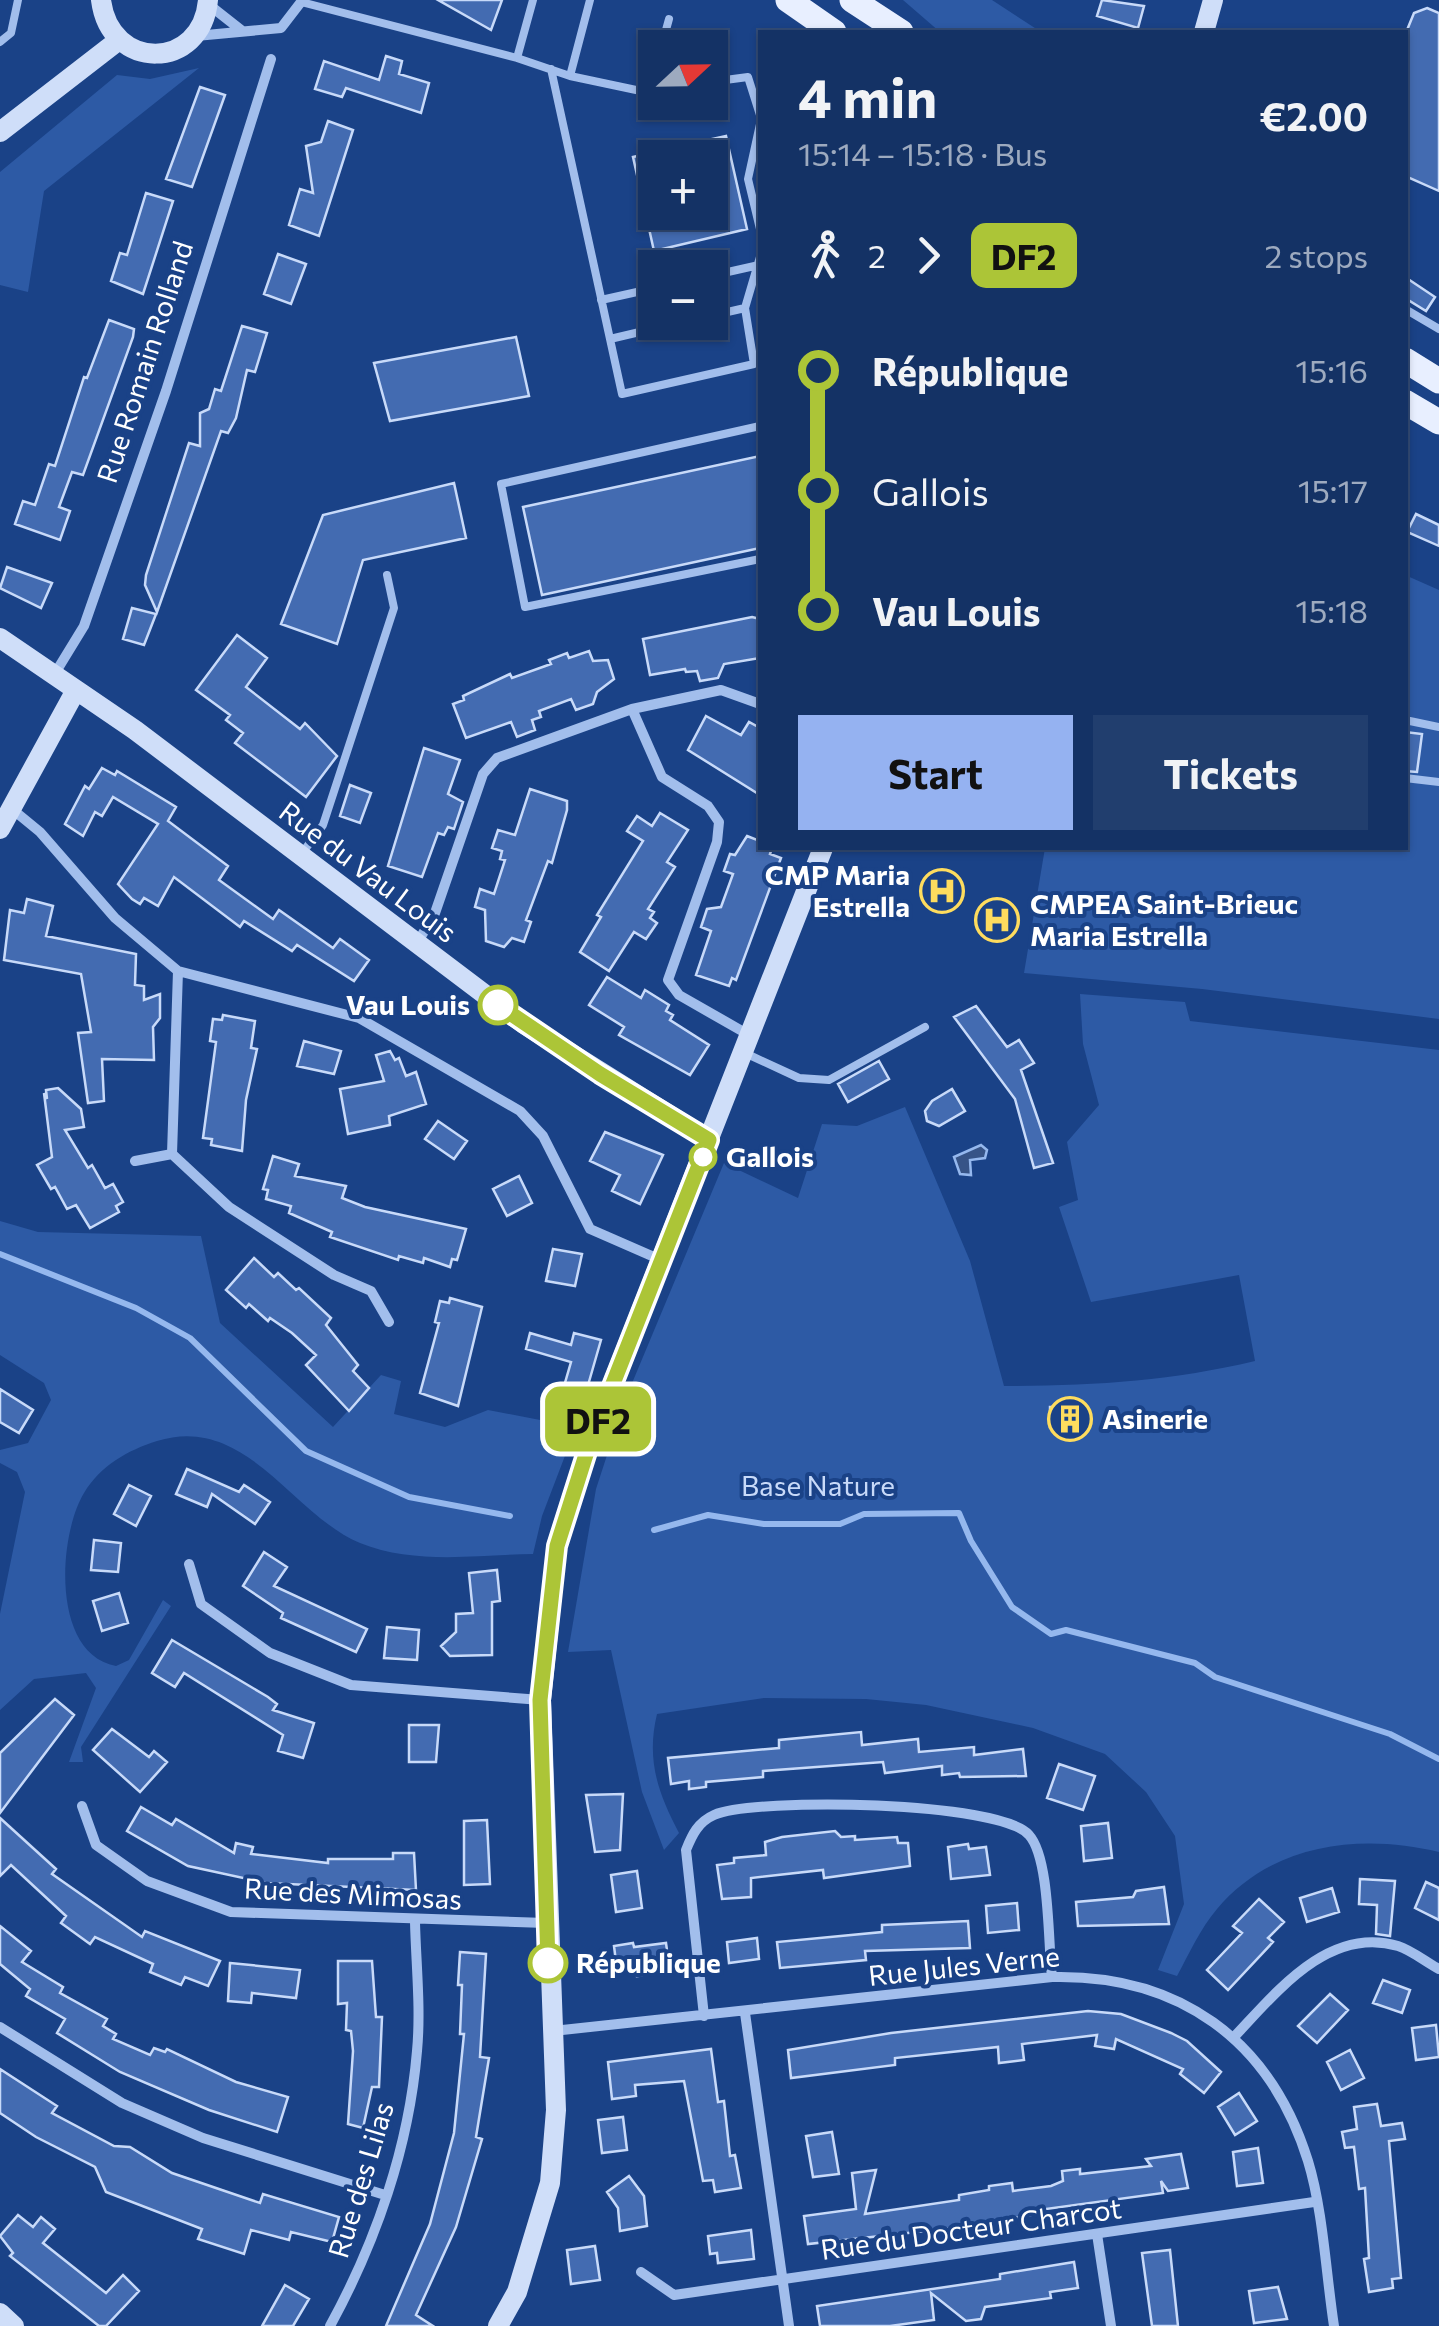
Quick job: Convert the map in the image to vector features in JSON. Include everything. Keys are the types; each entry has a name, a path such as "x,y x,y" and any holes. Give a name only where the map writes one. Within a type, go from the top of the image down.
{"main road":[{"path":"788,0 831,30"},
{"path":"852,0 900,30"},
{"path":"881,0 902,30"},
{"path":"1205,30 1214,0"},
{"path":"102,8 119,40 132,50 163,54 194,36 208,2"},
{"path":"0,132 119,40"},
{"path":"1408,362 1439,381"},
{"path":"1408,404 1439,422"},
{"name":"Rue du Vau Louis","path":"0,638 76,690 539,1034 709,1140"},
{"path":"0,829 76,690"},
{"path":"498,2326 518,2292 550,2182 556,2110 540,1700 556,1550 661,1260 822,850"},
{"path":"0,2313 14,2326"}],"street":[{"path":"194,36 281,28 302,1"},
{"path":"208,2 241,30"},
{"name":"Rue Romain Rolland","path":"54,674 84,626 166,391 272,59"},
{"path":"416,945 435,913 483,774 497,758 632,708 721,690 758,703"},
{"path":"632,708 662,777 708,806 719,822 717,842 668,980 678,995 748,1044"},
{"path":"11,808 40,832 115,918 178,971 218,985 343,1012 485,1089 533,1122 590,1229 661,1260"},
{"path":"178,971 172,1154 229,1207 334,1274 371,1291 389,1322"},
{"path":"135,1161 172,1154"},
{"path":"188,1564 201,1604 270,1654 350,1685 540,1700"},
{"path":"704,2016 686,1850 695,1829 714,1815 774,1808 898,1805 1009,1820 1029,1834 1039,1852 1052,1977"},
{"name":"Rue des Mimosas","path":"82,1806 96,1845 147,1881 231,1912 415,1922 546,1923"},
{"name":"Rue des Lilas","path":"330,2326 368,2252 405,2132 418,2049 415,1922"},
{"path":"1234,2037 1284,1984 1320,1955 1366,1943 1398,1946 1439,1969"},
{"name":"Rue Jules Verne","path":"553,2031 745,2014 1052,1977 1086,1976 1158,1991 1197,2009 1234,2037 1270,2079 1294,2124 1309,2164 1334,2326"},
{"path":"745,2014 789,2326"},
{"path":"0,2027 122,2103 203,2138 385,2195"},
{"name":"Rue du Docteur Charcot","path":"642,2272 674,2295 1314,2202"},
{"path":"1096,2234 1111,2326"}],"lane":[{"path":"0,42 11,32 18,0"},
{"path":"88,0 102,8"},
{"path":"517,58 533,0"},
{"path":"570,76 590,0"},
{"path":"302,1 517,58 570,76 638,91"},
{"path":"666,30 669,18"},
{"path":"551,69 622,394 754,364 745,308 758,268"},
{"path":"728,79 748,76 758,108"},
{"path":"758,133 748,179 758,220"},
{"path":"728,272 758,265"},
{"path":"602,300 638,292"},
{"path":"728,312 745,308"},
{"path":"1408,311 1439,329"},
{"path":"610,339 638,332"},
{"path":"758,426 501,484 525,607 758,559"},
{"path":"300,855 323,825 394,608 387,575"},
{"path":"1408,721 1439,726"},
{"path":"1408,778 1439,782"},
{"path":"748,1044 798,1078 830,1080 925,1026"}],"green space":[{"path":"903,0 992,0 1038,30 938,30"},
{"path":"199,68 44,191 28,292 0,285 0,172 117,75 150,79"},
{"path":"1408,576 1439,590 1439,1019 1202,989 1024,973 1045,850 1408,850"},
{"name":"Base Nature","path":"1080,994 1185,1002 1190,1021 1439,1050 1439,1852 1409,1846 1349,1844 1291,1857 1239,1887 1217,1909 1177,1976 1158,1970 1184,1904 1175,1836 1146,1792 1105,1754 1033,1728 926,1705 866,1699 764,1698 657,1714 653,1746 656,1776 679,1833 664,1850 642,1792 611,1650 568,1652 596,1489 625,1400 724,1163 798,1198 822,1124 857,1126 905,1107 970,1261 1004,1386 1131,1381 1255,1361 1239,1275 1091,1302 1059,1207 1078,1200 1067,1142 1099,1105 1083,1044"},
{"path":"0,1221 38,1232 201,1236 220,1323 333,1427 381,1375 401,1381 394,1414 445,1427 488,1410 576,1427 542,1516 533,1554 445,1557 381,1550 335,1529 266,1471 217,1441 188,1436 136,1449 98,1475 75,1512 66,1563 70,1617 80,1640 95,1657 116,1666 129,1660 163,1600 171,1606 81,1747 83,1762 69,1762 96,1688 86,1673 34,1679 0,1710 0,1614 25,1492 17,1472 0,1463 0,1450 28,1443 51,1400 44,1383 0,1355"}],"shaded area":[{"path":"981,1145 987,1150 985,1158 970,1160 971,1175 960,1174 954,1157"}],"building":[{"path":"438,0 502,0 491,30"},
{"path":"1102,0 1144,6 1138,28 1097,16"},
{"path":"1427,8 1439,13 1439,191 1408,177 1407,30 1414,13"},
{"path":"386,56 402,61 399,74 429,83 421,113 346,88 342,97 315,89 324,61 379,80"},
{"path":"200,87 225,95 192,187 166,179"},
{"path":"328,121 353,130 319,236 289,225 300,189 313,193 306,146 321,142"},
{"path":"728,145 747,229 654,250 649,230 728,230"},
{"path":"146,193 173,201 143,294 111,281 120,253 127,255"},
{"path":"278,254 306,264 291,304 264,294"},
{"path":"1408,279 1435,297 1426,311 1408,300"},
{"path":"109,320 134,329 133,337 83,475 72,472 59,507 70,511 60,540 15,524 23,501 35,505 49,464 55,466 84,377 87,378"},
{"path":"242,326 267,333 255,372 247,370 236,418 228,433 221,431 157,612 145,585 146,575 189,443 200,446 200,413 209,409 215,389 221,391"},
{"path":"516,337 529,396 390,421 374,363"},
{"path":"758,456 758,548 542,595 523,507"},
{"path":"454,483 466,538 363,560 337,644 281,624 323,515"},
{"path":"1416,514 1439,525 1439,546 1408,532"},
{"path":"7,567 52,583 41,608 0,588"},
{"path":"132,608 156,614 144,645 123,639"},
{"path":"758,618 758,658 724,664 718,678 700,681 697,671 685,669 650,675 643,639"},
{"path":"237,635 267,658 246,687 300,729 305,723 337,756 306,797 235,743 243,733 226,720 230,715 196,690"},
{"path":"589,651 593,661 608,660 614,679 597,692 593,704 576,710 571,699 539,711 541,717 532,720 535,730 517,737 511,722 466,738 453,704 464,700 463,696 510,674 512,678 551,664 549,660 567,653 569,658"},
{"path":"706,716 741,735 749,722 758,727 758,794 688,750"},
{"path":"1408,732 1422,734 1417,772 1408,771"},
{"path":"424,748 460,760 448,794 463,802 454,829 448,827 444,835 438,833 422,877 388,866"},
{"path":"102,768 115,775 117,771 176,807 168,821 228,866 219,880 273,919 279,910 333,948 340,939 369,960 354,981 297,945 292,951 244,921 240,927 174,877 158,906 144,898 140,904 132,899 118,884 158,824 113,797 102,816 95,812 83,836 65,824 85,786 89,789"},
{"path":"350,785 371,793 360,823 340,816"},
{"path":"530,789 567,801 567,810 552,863 548,861 526,920 531,922 524,942 512,938 504,947 486,941 485,910 475,907 480,889 494,894 505,860 500,859 502,851 492,848 498,830 515,835"},
{"path":"660,813 688,830 667,862 675,867 648,909 654,912 650,918 657,923 646,939 634,932 609,971 580,952 601,917 597,915 643,841 627,831 637,816 652,826"},
{"path":"747,836 758,840 758,850 771,850 770,854 781,858 736,980 732,978 729,986 696,975 711,931 701,927 707,909 721,907 733,874 724,871 730,854 735,855"},
{"path":"27,899 53,906 46,936 136,954 135,985 144,986 144,1000 160,994 160,1018 153,1027 154,1060 102,1059 104,1101 88,1103 78,1033 91,1032 81,974 4,960 10,910 24,913"},
{"path":"607,977 641,998 645,990 669,1005 666,1011 673,1015 670,1020 709,1045 690,1075 619,1035 624,1027 589,1005"},
{"path":"976,1006 1007,1047 1019,1040 1034,1063 1021,1070 1053,1163 1034,1168 1015,1099 954,1017"},
{"path":"223,1015 255,1021 251,1048 257,1049 246,1100 242,1151 211,1145 212,1139 203,1138 216,1042 210,1041 213,1019 222,1020"},
{"path":"304,1041 341,1051 334,1074 297,1066"},
{"path":"390,1051 395,1060 399,1058 406,1076 416,1072 426,1104 389,1116 390,1125 348,1134 340,1089 384,1081 376,1055"},
{"path":"879,1061 889,1079 848,1102 838,1084"},
{"path":"58,1088 81,1109 84,1127 65,1130 88,1168 92,1165 105,1188 113,1184 123,1202 116,1206 119,1212 90,1228 76,1205 67,1209 37,1165 52,1157 44,1093 47,1099 46,1090"},
{"path":"952,1089 965,1111 939,1126 927,1121 925,1111 932,1101"},
{"path":"438,1121 467,1141 454,1159 425,1139"},
{"path":"605,1132 663,1155 640,1204 612,1191 620,1175 590,1161"},
{"path":"273,1156 299,1164 295,1176 346,1186 342,1198 365,1207 466,1229 457,1260 452,1259 450,1267 424,1258 423,1263 399,1256 398,1260 330,1237 332,1232 289,1213 291,1206 266,1199 268,1190 263,1189"},
{"path":"519,1176 532,1203 507,1216 493,1189"},
{"path":"553,1249 582,1254 575,1286 546,1281"},
{"path":"254,1258 274,1277 278,1273 296,1290 299,1288 331,1318 326,1325 358,1365 353,1371 369,1388 349,1411 306,1365 316,1355 292,1333 270,1318 268,1321 249,1304 246,1308 226,1290"},
{"path":"450,1298 482,1307 458,1406 420,1393 439,1323 435,1322 440,1301 449,1303"},
{"path":"530,1333 571,1345 574,1333 601,1340 580,1413 558,1407 571,1362 526,1349"},
{"path":"0,1389 33,1410 19,1433 0,1422"},
{"name":"Asinerie","path":"1050,1407 1076,1407 1076,1427 1050,1427"},
{"path":"187,1469 239,1492 244,1485 270,1502 255,1524 212,1494 207,1507 176,1494"},
{"path":"129,1485 151,1496 136,1526 114,1514"},
{"path":"94,1540 121,1543 118,1572 91,1570"},
{"path":"264,1552 287,1567 274,1586 367,1629 356,1652 281,1618 283,1613 243,1586"},
{"path":"497,1570 500,1601 492,1602 492,1655 450,1656 441,1646 456,1632 456,1614 473,1613 469,1573"},
{"path":"119,1593 128,1623 102,1631 93,1601"},
{"path":"387,1627 419,1630 417,1660 384,1658"},
{"path":"172,1640 268,1697 277,1704 273,1710 314,1723 303,1758 278,1751 283,1735 184,1673 175,1687 152,1673"},
{"path":"55,1699 74,1715 0,1813 0,1753"},
{"path":"409,1725 439,1725 436,1762 409,1762"},
{"path":"112,1729 149,1757 154,1751 167,1762 140,1792 93,1750"},
{"path":"861,1732 862,1745 918,1739 919,1752 974,1747 974,1755 1023,1749 1026,1776 942,1775 942,1766 885,1773 883,1762 763,1771 763,1777 706,1782 706,1787 689,1789 689,1781 671,1784 668,1758 779,1748 779,1740"},
{"path":"1059,1764 1095,1776 1083,1810 1047,1798"},
{"path":"623,1794 620,1850 595,1852 586,1795"},
{"path":"141,1807 172,1825 176,1819 234,1853 236,1843 253,1847 251,1854 328,1863 328,1859 393,1859 393,1853 414,1853 416,1890 266,1883 188,1866 127,1831"},
{"path":"0,1818 56,1869 52,1874 142,1937 145,1931 220,1961 208,1986 185,1977 181,1985 150,1972 153,1964 95,1937 90,1944 61,1923 66,1916 11,1865 0,1876"},
{"path":"487,1820 490,1884 464,1885 464,1821"},
{"path":"1108,1823 1112,1858 1084,1861 1081,1826"},
{"path":"835,1831 841,1837 855,1836 855,1840 897,1837 898,1843 908,1843 910,1866 824,1878 823,1870 751,1878 751,1897 722,1899 717,1865 734,1863 734,1858 766,1855 765,1842 782,1837"},
{"path":"968,1844 969,1849 986,1847 990,1875 951,1879 948,1847"},
{"path":"637,1871 642,1908 616,1912 611,1875"},
{"path":"1360,1879 1395,1881 1390,1936 1376,1934 1377,1905 1359,1904"},
{"path":"1426,1882 1439,1888 1439,1920 1415,1908"},
{"path":"1164,1887 1169,1924 1078,1926 1076,1902 1133,1897 1136,1891"},
{"path":"1332,1888 1339,1912 1307,1922 1300,1898"},
{"path":"1259,1899 1284,1922 1268,1938 1273,1942 1228,1990 1207,1970 1242,1933 1233,1926"},
{"path":"1017,1903 1019,1930 988,1933 986,1906"},
{"path":"968,1921 970,1948 865,1951 866,1960 780,1968 777,1942 882,1932 882,1925"},
{"path":"0,1926 31,1951 22,1962 63,1987 60,1993 107,2019 103,2026 116,2034 113,2039 150,2055 154,2048 165,2052 167,2049 236,2082 288,2097 277,2132 209,2110 120,2072 57,2033 65,2019 26,1996 30,1989 0,1964"},
{"path":"757,1938 759,1959 729,1963 727,1942"},
{"path":"633,1943 634,1947 666,1943 670,1972 637,1976 635,1959 616,1962 614,1946"},
{"path":"460,1952 486,1954 480,2057 489,2058 476,2137 482,2139 456,2227 416,2315 433,2326 386,2326 430,2224 454,2133 464,2034 460,2034"},
{"path":"338,1961 372,1961 376,2017 382,2017 379,2087 372,2087 363,2128 348,2124 353,2051 351,2031 346,2030 347,2003 338,2004"},
{"path":"230,1963 300,1970 296,1998 252,1993 251,2003 228,2001"},
{"path":"1383,1980 1410,1990 1402,2013 1373,2003"},
{"path":"1330,1994 1348,2010 1317,2043 1298,2026"},
{"path":"1088,2011 1121,2014 1171,2033 1187,2041 1221,2072 1204,2093 1180,2074 1183,2069 1116,2039 1114,2049 1095,2046 1097,2035 1022,2044 1024,2060 999,2063 998,2047 895,2058 895,2065 791,2078 788,2050 891,2033"},
{"path":"1436,2025 1439,2057 1416,2060 1412,2028"},
{"path":"711,2049 718,2102 724,2101 730,2156 735,2155 741,2188 715,2192 713,2180 703,2181 684,2081 635,2085 636,2096 612,2099 608,2062"},
{"path":"1350,2050 1364,2078 1341,2090 1327,2062"},
{"path":"0,2069 57,2106 52,2113 114,2146 130,2147 172,2173 260,2203 263,2194 339,2217 332,2242 291,2232 289,2240 251,2230 244,2254 198,2239 202,2229 106,2192 95,2167 36,2137 0,2113"},
{"path":"1239,2093 1257,2121 1235,2135 1218,2107"},
{"path":"1377,2104 1381,2126 1402,2123 1405,2139 1389,2141 1401,2278 1392,2279 1393,2288 1369,2292 1364,2259 1369,2258 1365,2188 1359,2189 1354,2147 1345,2148 1342,2132 1357,2129 1354,2107"},
{"path":"623,2117 627,2150 602,2153 598,2120"},
{"path":"832,2132 839,2174 813,2177 806,2136"},
{"path":"1258,2148 1263,2183 1237,2186 1233,2152"},
{"path":"1181,2154 1188,2188 1168,2191 1161,2181 1163,2193 1031,2211 1031,2215 953,2228 808,2244 804,2216 856,2209 852,2173 876,2170 865,2214 959,2200 959,2195 989,2190 989,2186 1012,2183 1013,2191 1051,2186 1063,2181 1062,2171 1080,2169 1080,2174 1151,2166 1146,2159"},
{"path":"629,2176 644,2196 647,2226 620,2231 618,2208 607,2192"},
{"path":"18,2215 33,2227 41,2217 55,2229 43,2243 106,2293 123,2275 139,2291 106,2326 99,2326 10,2256 13,2253 0,2236"},
{"path":"751,2230 754,2259 718,2263 717,2253 710,2254 708,2236"},
{"path":"595,2246 600,2280 571,2284 567,2250"},
{"path":"1170,2250 1178,2326 1152,2326 1142,2253"},
{"path":"1074,2262 1078,2288 1050,2292 1051,2298 985,2307 981,2319 966,2321 931,2293 934,2320 890,2326 820,2326 817,2306 1000,2279 1000,2274"},
{"path":"285,2285 309,2299 293,2326 262,2326"},
{"path":"1278,2287 1287,2319 1254,2323 1249,2291"}],"waterway":[{"path":"0,1254 136,1308 190,1338 306,1451 409,1497 510,1516"},
{"path":"654,1530 708,1515 764,1524 840,1524 864,1514 959,1513 971,1541 1012,1607 1051,1634 1066,1630 1195,1663 1215,1677 1390,1734 1439,1759"}],"bus line":[{"name":"DF2","path":"498,1005 600,1074 709,1140 590,1442 557,1546 540,1700 548,1963"}],"place":[{"name":"CMP Maria Estrella","path":"942,891"},
{"name":"CMPEA Saint-Brieuc Maria Estrella","path":"997,920"},
{"name":"Vau Louis","path":"498,1005"},
{"name":"Gallois","path":"703,1157"},
{"name":"Asinerie","path":"1070,1419"},
{"name":"République","path":"548,1963"}]}
